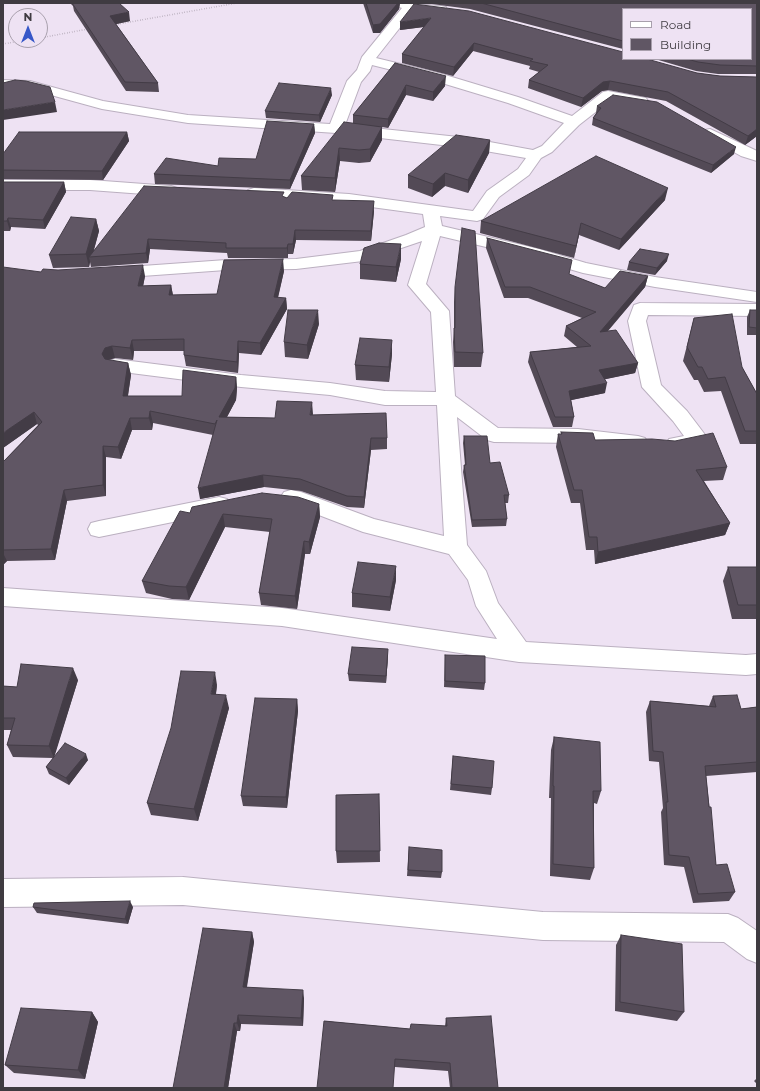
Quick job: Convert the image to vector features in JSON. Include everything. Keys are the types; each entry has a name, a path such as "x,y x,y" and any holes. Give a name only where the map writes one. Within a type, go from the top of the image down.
{"street":[{"path":"336,129 354,82 362,71 367,60 405,5 455,12"},
{"path":"367,60 437,77 513,100 574,122"},
{"path":"3,84 30,85 102,105 188,119 336,129 468,143 535,155 547,150 574,122 608,95 652,104"},
{"path":"697,125 746,153 757,156"},
{"path":"100,273 226,265 296,264 363,256 412,239 433,220 477,216 493,194 524,172 535,155"},
{"path":"3,185 90,185 188,191"},
{"path":"240,193 348,199 433,220 583,268 656,282 757,297"},
{"path":"433,220 418,285 440,311 456,547 478,578 488,606 519,652"},
{"path":"115,365 241,381 330,388 385,398 446,399 494,435 578,436 625,442 671,445 699,441 680,416 652,386 637,321 640,309 757,310"},
{"path":"272,497 302,500 371,526 456,547"},
{"path":"99,529 234,502"},
{"path":"3,597 282,617 519,652 746,665 757,664"},
{"path":"3,893 183,891 543,926 728,928 757,949"}],"path":[{"path":"111,25 237,3"},
{"path":"48,37 95,28"}],"building":[{"path":"72,3 119,3 129,12 110,16 158,83 125,82"},
{"path":"366,3 398,3 380,24 373,25"},
{"path":"481,3 757,3 757,66 720,65 691,60 752,60 752,8 622,8 622,41"},
{"path":"414,4 469,11 622,52 622,60 651,60 697,73 720,76 757,77 757,129 748,136 668,92 610,81 603,82 583,98 529,80 548,65 530,61 533,59 474,43 454,67 402,54 431,18 400,22"},
{"path":"395,63 446,76 433,92 406,85 388,119 353,115"},
{"path":"15,80 50,87 55,102 3,110 3,83"},
{"path":"279,83 331,88 319,115 265,111"},
{"path":"613,95 657,102 736,147 713,165 593,118 601,108 597,106"},
{"path":"267,121 314,124 290,180 154,174 166,158 218,166 219,158 256,159"},
{"path":"344,122 382,127 370,149 359,150 339,148 335,178 301,176"},
{"path":"19,132 127,132 102,171 3,170 3,154"},
{"path":"456,135 490,140 468,180 445,173 433,184 408,175"},
{"path":"596,156 668,188 621,239 581,223 576,246 481,221"},
{"path":"3,182 64,182 43,220 8,218 7,221 3,221"},
{"path":"144,186 284,192 282,196 287,198 292,192 333,195 332,200 374,201 371,231 295,230 293,244 288,244 287,248 226,248 226,243 148,239 146,253 89,257"},
{"path":"71,217 96,219 86,254 49,255"},
{"path":"462,228 475,231 483,353 455,352 455,287"},
{"path":"487,238 572,260 569,274 605,288 620,271 648,276 600,332 616,330 638,363 599,370 607,383 569,391 574,417 555,417 530,352 591,346 566,326 596,312 530,287 505,287"},
{"path":"379,243 401,244 396,267 360,264 364,248"},
{"path":"640,249 669,254 657,268 629,262"},
{"path":"283,259 274,297 286,298 260,343 238,341 237,362 184,355 184,339 132,340 130,348 112,346 105,348 102,354 105,359 128,363 123,396 182,396 183,370 236,377 235,388 219,417 275,418 277,401 312,402 310,415 386,413 387,438 371,438 364,497 347,496 300,479 263,475 198,488 217,420 215,424 150,411 149,418 130,418 118,447 103,446 103,485 64,490 51,549 3,550 3,462 42,422 34,412 3,433 3,267 41,272 43,269 58,270 143,265 138,286 171,285 169,295 217,294 224,260"},
{"path":"288,310 318,310 307,345 284,342"},
{"path":"750,310 757,310 757,328 749,327"},
{"path":"732,314 742,367 757,394 757,431 745,431 725,377 708,379 702,367 698,367 687,347 694,318"},
{"path":"360,338 392,340 389,367 355,365"},
{"path":"561,432 593,433 595,440 652,439 675,441 713,433 727,467 696,470 730,523 598,552 597,537 589,537 582,490 574,490 558,434 562,434"},
{"path":"464,436 487,436 490,463 500,462 509,495 504,495 507,519 472,520 464,465 466,465"},
{"path":"262,493 298,497 319,504 309,542 304,541 295,596 259,593 272,519 223,514 186,587 169,586 142,581 180,511 190,513 192,507"},
{"path":"358,562 396,566 390,597 352,593"},
{"path":"728,567 757,567 757,605 738,605"},
{"path":"352,647 388,649 386,676 348,674"},
{"path":"445,655 485,656 485,683 445,681"},
{"path":"21,664 73,668 49,746 7,745 15,718 3,718 3,686 17,687"},
{"path":"181,671 215,672 211,694 226,695 194,809 147,803 171,728"},
{"path":"737,695 741,709 757,707 757,762 705,766 709,807 711,807 716,865 727,864 735,892 698,894 689,857 669,855 666,802 668,802 663,752 653,751 650,701 716,707 713,696"},
{"path":"255,698 297,699 286,797 241,796"},
{"path":"554,737 600,742 601,791 593,791 594,868 553,864"},
{"path":"65,743 86,754 66,778 46,767"},
{"path":"453,756 494,761 492,788 451,784"},
{"path":"379,794 380,851 336,851 336,795"},
{"path":"409,847 442,850 442,872 408,870"},
{"path":"130,901 125,919 33,907 34,903"},
{"path":"203,928 252,932 243,987 303,990 301,1018 238,1015 237,1023 234,1023 224,1088 173,1088"},
{"path":"621,935 682,944 684,1012 620,1002"},
{"path":"21,1008 92,1012 78,1070 5,1065"},
{"path":"491,1016 498,1088 452,1088 450,1063 395,1059 393,1088 317,1088 324,1021 410,1029 411,1024 447,1026 446,1018"}]}
